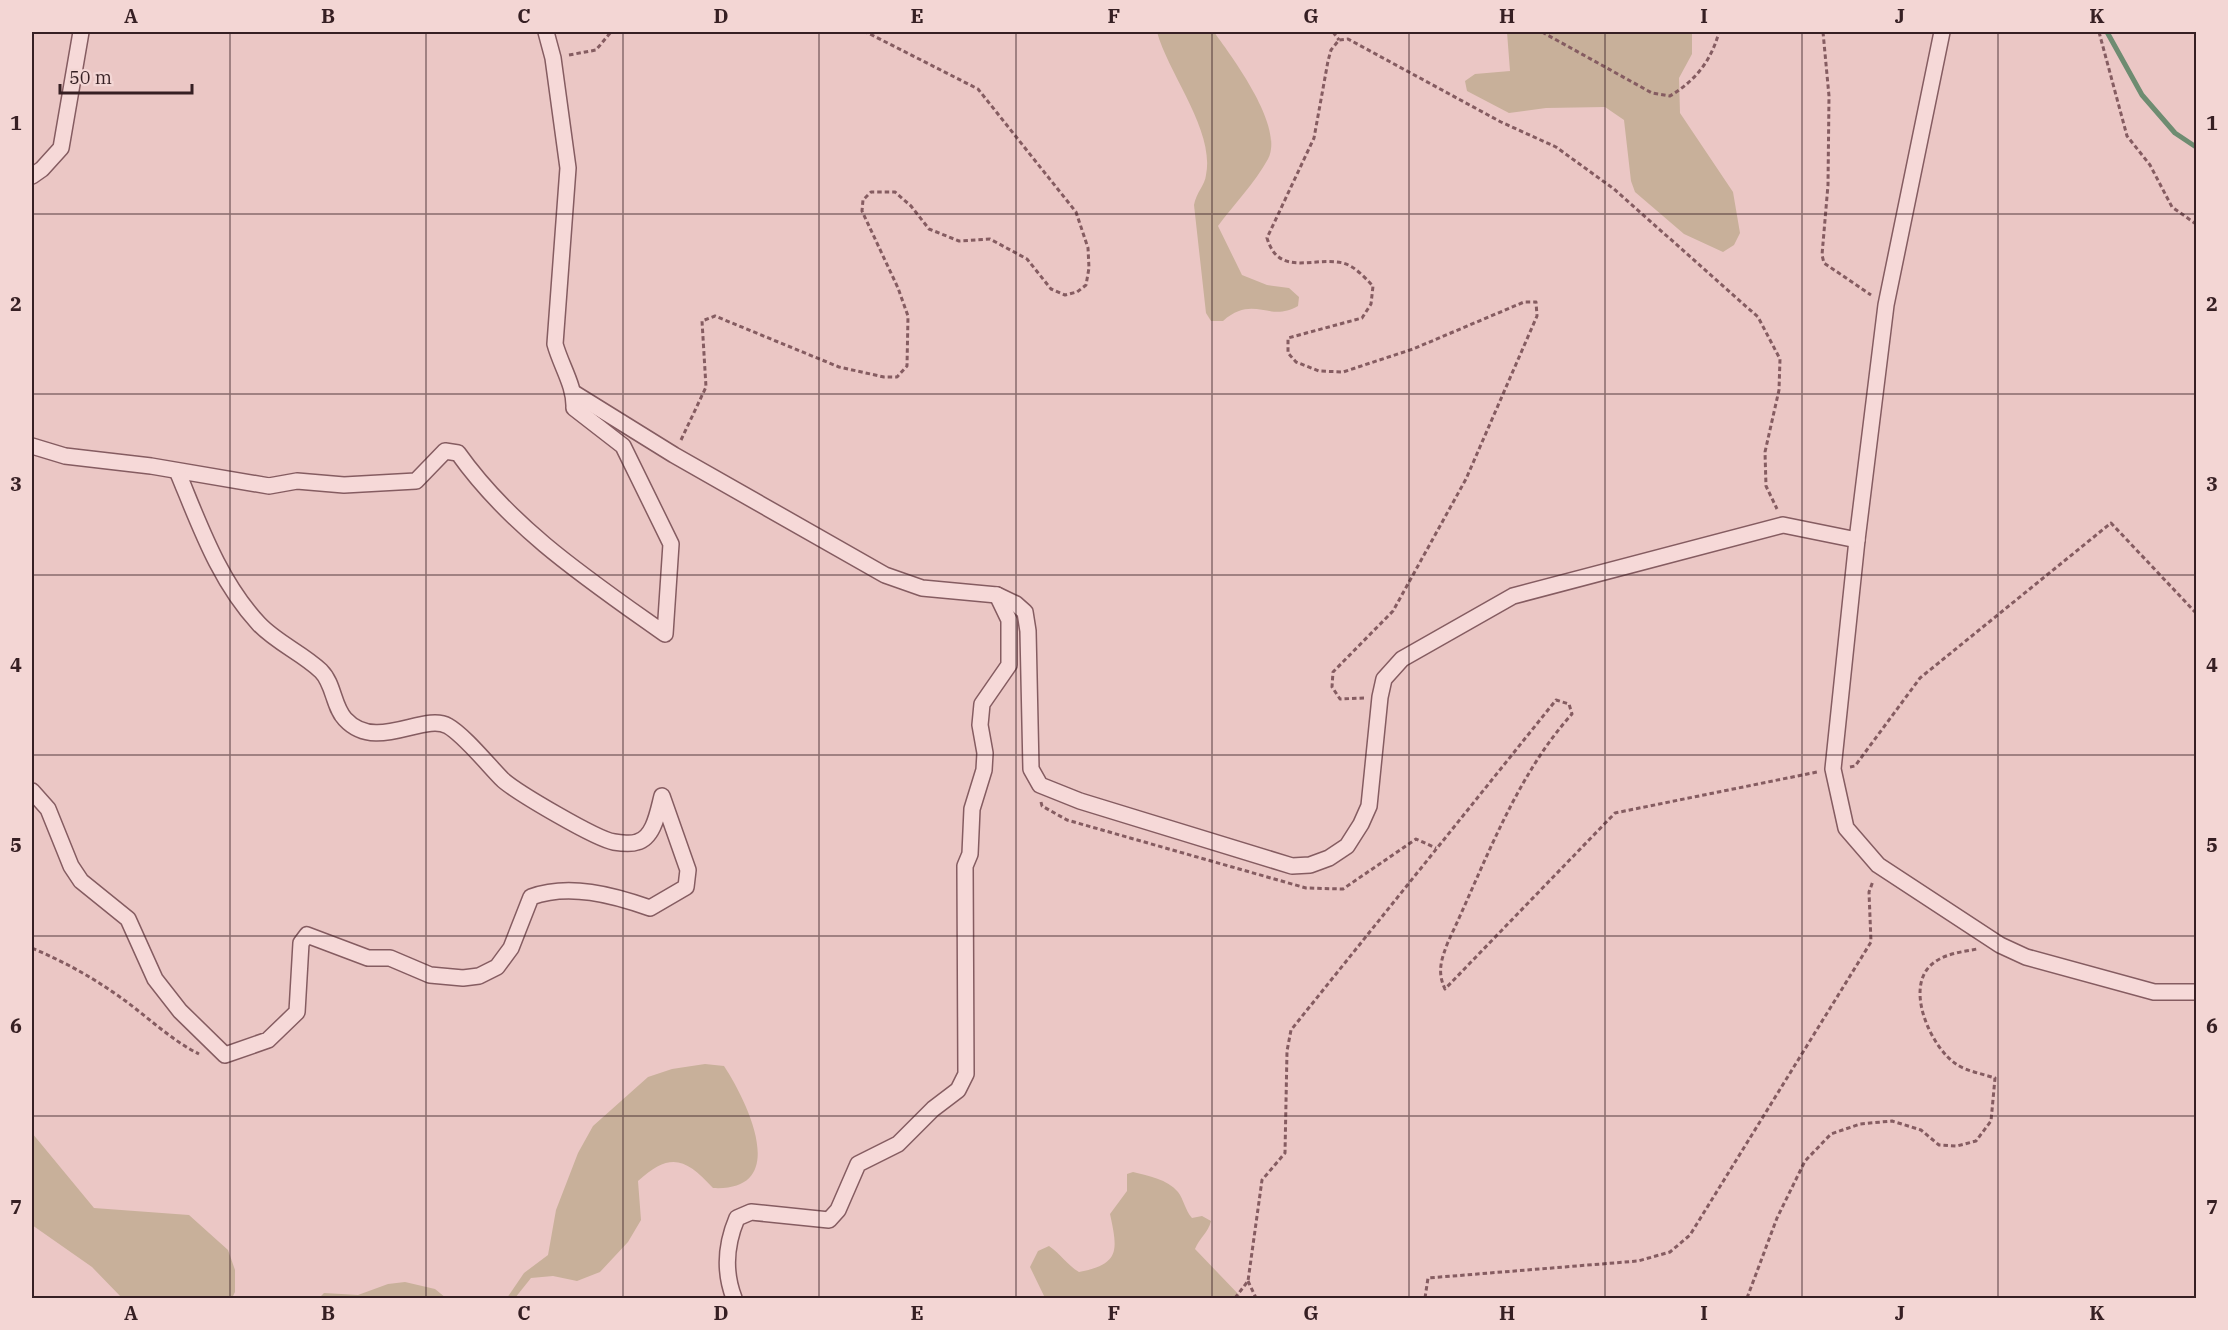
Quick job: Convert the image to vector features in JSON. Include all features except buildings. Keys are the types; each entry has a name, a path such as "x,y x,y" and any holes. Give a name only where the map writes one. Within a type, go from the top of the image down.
{"street":[{"path":"32,176 42,169 61,148 81,32"},
{"path":"32,446 65,456 151,466 269,486 297,482 344,485 416,481 445,451 458,453 480,485 511,517 585,577 665,634 671,544 623,446 574,408 574,393 561,366 555,344 568,168 553,58 546,32"},
{"path":"1942,32 1886,304 1857,540 1833,769 1846,828 1878,865 2000,945 2026,957 2154,992 2196,992"},
{"path":"574,393 674,455 827,544 885,574 921,588 997,595 1016,604 1024,612 1028,631 1031,769 1040,785 1080,801 1292,866 1310,865 1329,858 1347,846 1361,824 1369,806 1380,697 1384,679 1402,659 1513,596 1783,525 1857,540"},
{"path":"32,791 48,809 70,866 81,881 128,919 155,979 180,1011 225,1055 268,1040 287,1025 297,1012 301,943 307,935 368,958 390,958 430,975 463,978 479,975 497,967 511,948 531,897 548,891 579,892 618,897 650,908 686,887 688,870 662,796 647,836 638,842 614,842 544,806 506,782 449,726 434,722 391,734 357,728 344,718 332,687 321,671 260,625 231,588 212,554 178,472"},
{"path":"734,1299 728,1283 727,1255 736,1218 751,1212 829,1220 838,1210 858,1164 898,1144 933,1110 958,1090 966,1074 965,866 970,854 972,809 984,770 985,753 980,725 982,704 1009,665 1009,620 997,595"}],"path":[{"path":"553,58 596,50 611,32"},
{"path":"674,455 706,387 702,321 715,316 839,367 884,377 897,377 907,366 908,316 898,288 862,210 863,200 871,192 895,192 911,206 929,229 959,241 990,239 1027,259 1051,289 1065,295 1077,292 1086,285 1089,268 1088,248 1076,212 978,89 866,32"},
{"path":"1333,32 1339,40"},
{"path":"1542,32 1652,93 1670,96 1687,86 1704,68 1715,47 1719,32"},
{"path":"1823,32 1825,79 1829,96 1828,185 1822,255 1824,262 1886,304"},
{"path":"2098,32 2127,136 2150,165 2172,207 2196,224"},
{"path":"1380,697 1340,699 1332,687 1333,672 1393,611 1466,479 1537,316 1536,302 1524,302 1413,349 1343,372 1319,371 1296,362 1288,352 1288,338 1362,318 1371,304 1373,286 1352,268 1344,263 1284,262 1272,253 1268,238 1314,138 1328,61 1331,50 1339,40 1348,39 1501,122 1557,147 1614,189 1758,317 1780,358 1779,390 1765,452 1766,486 1783,525"},
{"path":"1235,1299 1248,1281 1262,1180 1285,1153 1287,1051 1291,1030 1556,700 1569,704 1572,714 1551,737 1526,778 1448,942 1440,963 1439,977 1445,989 1615,813 1855,766 1920,678 2110,523 2196,613"},
{"path":"1425,1299 1428,1278 1638,1261 1670,1252 1690,1235 1871,942 1869,892 1878,865"},
{"path":"1747,1299 1777,1218 1805,1161 1831,1134 1860,1124 1892,1121 1921,1130 1939,1145 1957,1146 1976,1141 1991,1121 1995,1078 1956,1065 1931,1039 1922,1013 1921,985 1929,967 1953,953 2000,945"},
{"path":"32,948 75,967 118,995 181,1045 212,1061 225,1055"},
{"path":"1248,1281 1256,1299"}],"shaded area":[{"path":"1157,32 1214,32 1254,93 1269,129 1271,145 1268,159 1251,185 1218,226 1242,275 1267,285 1289,288 1299,297 1298,306 1278,312 1244,310 1234,313 1223,321 1211,321 1206,313 1194,205 1205,179 1207,158 1204,140"},
{"path":"1507,32 1692,32 1692,54 1679,78 1680,113 1733,192 1740,233 1734,245 1723,252 1684,234 1635,192 1631,181 1624,120 1605,107 1546,108 1509,113 1467,91 1465,81 1475,74 1510,71"},
{"path":"705,1064 724,1066 743,1100 757,1142 757,1160 751,1176 737,1185 713,1188 695,1170 686,1165 669,1162 660,1165 638,1181 641,1220 628,1242 600,1272 577,1281 553,1276 531,1278 515,1298 507,1298 524,1273 548,1255 556,1210 578,1153 593,1126 648,1077 672,1069"},
{"path":"32,1133 94,1208 189,1215 228,1250 235,1270 235,1292 232,1298 122,1298 92,1267 32,1225"},
{"path":"1133,1172 1169,1184 1178,1192 1192,1218 1202,1216 1211,1221 1195,1249 1242,1298 1045,1298 1030,1267 1038,1251 1049,1246 1079,1272 1102,1265 1109,1260 1115,1247 1110,1214 1127,1191 1127,1174"},
{"path":"405,1282 435,1289 446,1298 319,1298 324,1293 358,1295 388,1284"}],"waterway":[{"path":"2107,32 2142,95 2175,133 2196,147"}]}
